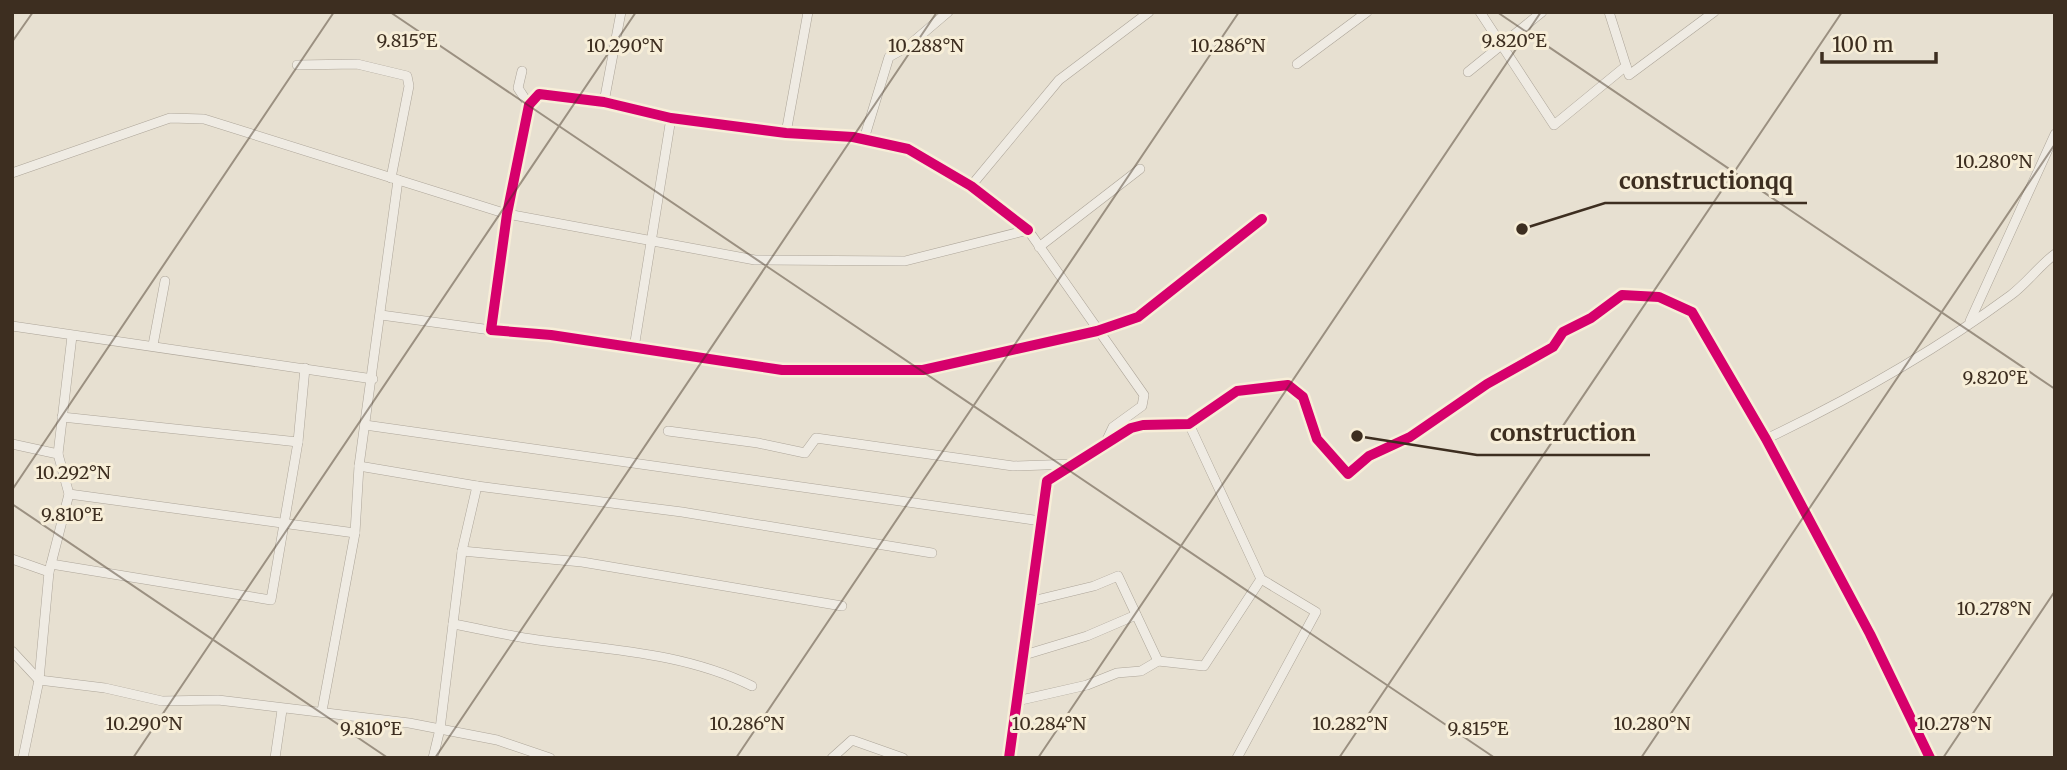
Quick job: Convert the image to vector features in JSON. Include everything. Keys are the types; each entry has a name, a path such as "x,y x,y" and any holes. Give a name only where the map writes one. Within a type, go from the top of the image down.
{"street":[{"path":"604,102 621,12"},
{"path":"786,133 808,12"},
{"path":"864,139 889,57 907,47 947,12"},
{"path":"971,186 1059,80 1136,16 1149,12"},
{"path":"1297,64 1367,12"},
{"path":"1480,12 1554,125 1626,66"},
{"path":"1468,72 1542,12"},
{"path":"1609,12 1629,75 1714,12"},
{"path":"298,65 357,64 407,76 410,86 394,179 382,315 359,466 355,533 322,711"},
{"path":"522,71 518,88 529,105"},
{"path":"491,330 507,214 529,105 539,93 604,102 671,118 786,133 864,139 908,149 971,186 1028,230 1144,400 1142,406 1113,428 1105,444"},
{"path":"12,173 170,118 204,119 507,214 755,260 882,262 933,256 1028,230"},
{"path":"634,348 671,118"},
{"path":"1969,323 2055,134"},
{"path":"1040,247 1140,169"},
{"path":"382,315 551,335 782,370 923,370 1097,331 1138,317 1262,219"},
{"path":"1766,439 1843,403 1969,323 2014,293 2055,254"},
{"path":"153,345 165,281"},
{"path":"1009,758 1047,481 1131,428 1143,425 1189,424 1237,391 1288,385 1303,397 1317,439 1348,474 1369,456 1410,437 1495,378 1553,347 1563,332 1591,318 1622,295 1659,297 1692,312 1766,439 1870,634 1930,758"},
{"path":"12,326 373,379"},
{"path":"23,758 39,680 50,568 69,494 58,454 72,336"},
{"path":"12,559 50,568 271,600 298,442 305,368"},
{"path":"62,418 298,442"},
{"path":"1189,424 1261,579 1316,614 1237,758"},
{"path":"365,425 1041,521"},
{"path":"668,431 758,443 805,453 816,438 1013,466 1075,464"},
{"path":"1304,437 1314,431"},
{"path":"12,444 58,454"},
{"path":"359,466 932,553"},
{"path":"433,758 440,729 462,551 477,486"},
{"path":"69,494 355,533"},
{"path":"462,551 582,562 842,606"},
{"path":"1032,601 1094,586 1118,576 1158,660"},
{"path":"1017,701 1087,685 1117,673 1141,671 1158,660 1204,666 1261,579"},
{"path":"1021,656 1087,636 1136,615"},
{"path":"453,624 534,640 630,651 716,668 752,686"},
{"path":"12,651 39,680 105,688 162,701 218,700 282,710 322,711 440,729 497,740 550,758"},
{"path":"275,758 282,710"},
{"path":"832,758 852,740 903,758"}],"cycle path":[{"path":"1028,230 971,186 908,149 853,137 786,133 671,118 604,102 539,94 529,105 507,214 491,330 551,335 782,370 923,370 1097,331 1138,317 1262,219"},
{"path":"1009,758 1047,481 1131,428 1143,425 1189,424 1237,391 1288,385 1303,397 1317,439 1348,474 1369,456 1410,437 1487,384 1553,347 1563,332 1591,318 1622,295 1659,297 1692,312 1766,439 1870,634 1930,758"}],"place":[{"name":"constructionqq","path":"1522,229"},
{"name":"construction","path":"1357,436"}]}
